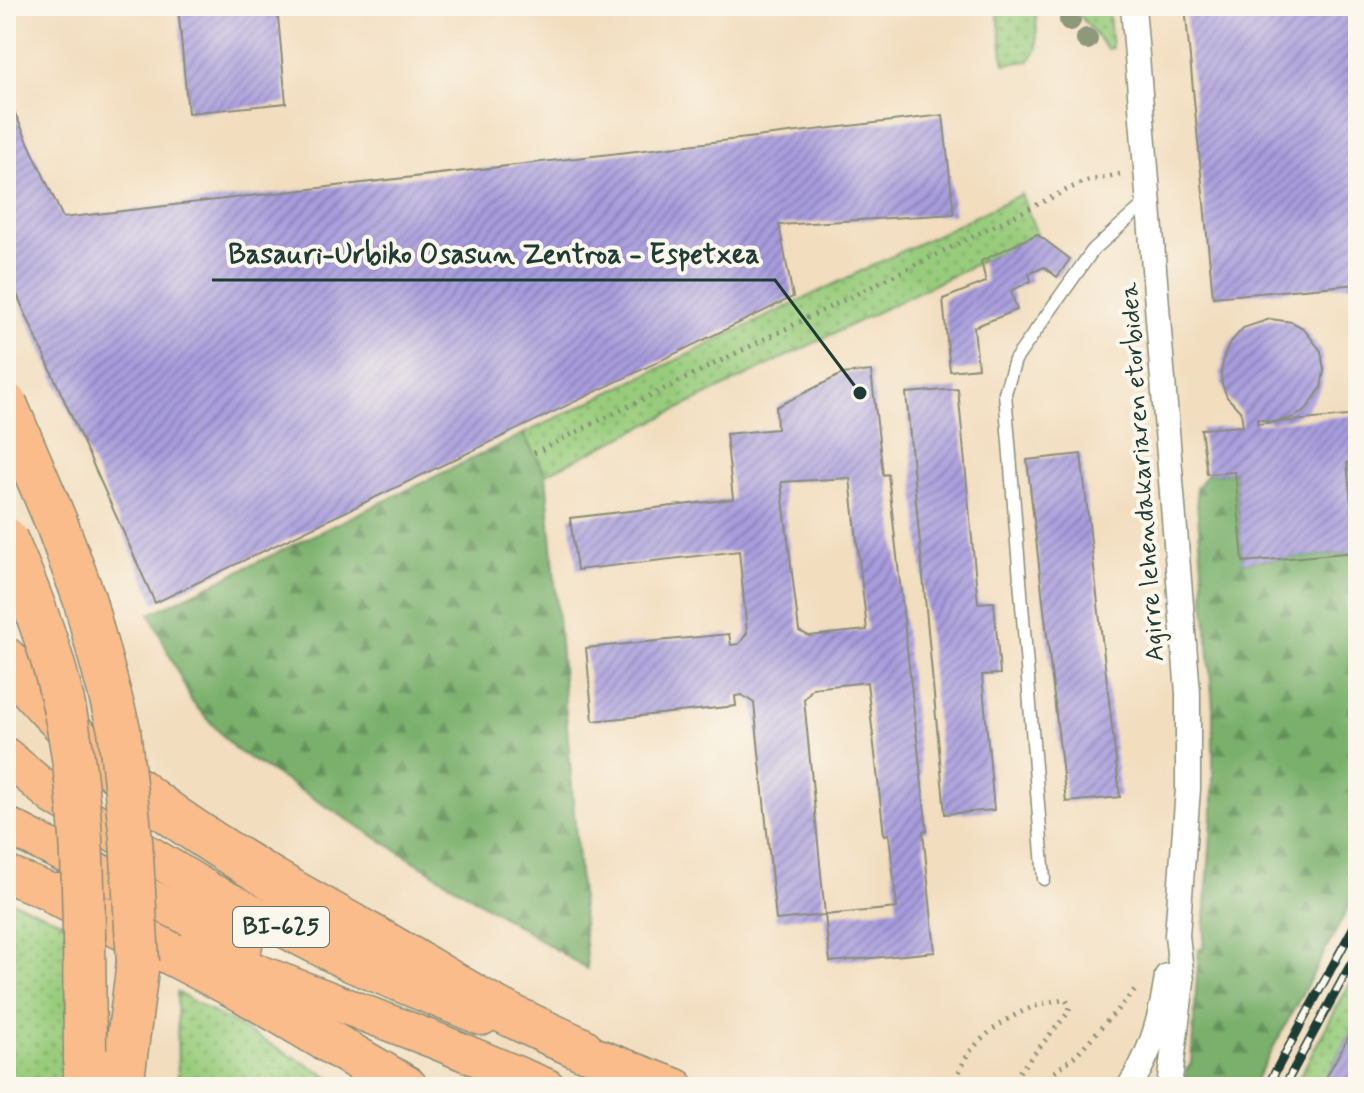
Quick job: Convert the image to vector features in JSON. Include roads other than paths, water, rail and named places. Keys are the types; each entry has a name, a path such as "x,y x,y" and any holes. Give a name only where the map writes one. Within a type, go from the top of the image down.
{"highway":[{"path":"6,404 84,598 119,729 131,839 144,1087"},
{"path":"6,539 43,630 68,735 82,853 85,1069"},
{"path":"6,659 36,699 93,755 148,800 222,850 304,898 491,1005 582,1049"},
{"path":"58,895 243,991 406,1087"},
{"path":"122,1087 138,962"}],"main road":[{"name":"BI-625","path":"6,756 53,796 92,820 208,890 326,950 485,1018 582,1049 676,1087"},
{"path":"6,825 434,1040"},
{"name":"BI-625","path":"6,874 547,1087"}],"street":[{"name":"Agirre lehendakariaren etorbidea","path":"1133,6 1188,693 1188,789 1177,935 1182,981 1169,1087"},
{"name":"Agirre lehendakariaren etorbidea","path":"1129,1087 1146,1057 1156,1027 1164,1001 1169,958 1177,935"}],"lane":[{"path":"1044,879 1005,393 1015,360 1093,250 1150,200"}],"railway":[{"path":"1267,1087 1358,919"},
{"path":"1284,1087 1358,951"}],"place":[{"name":"Basauri-Urbiko Osasun Zentroa - Espetxea","path":"860,393"}]}
